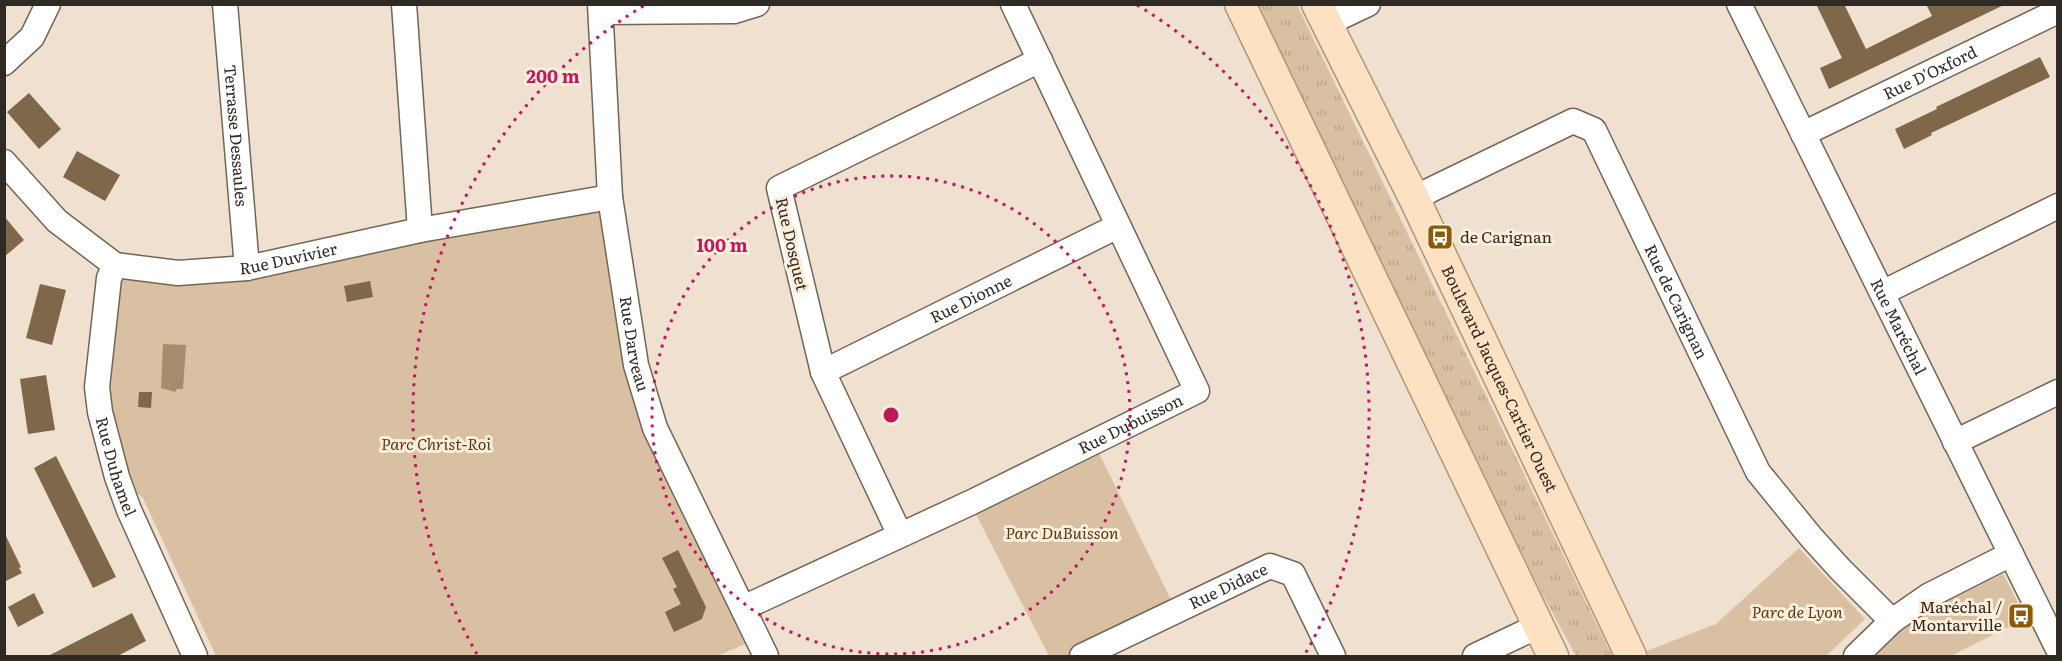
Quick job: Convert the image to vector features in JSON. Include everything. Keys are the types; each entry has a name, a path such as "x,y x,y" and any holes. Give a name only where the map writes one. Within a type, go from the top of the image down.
{"main road":[{"path":"1240,4 1553,657"},
{"name":"Boulevard Jacques-Cartier Ouest","path":"1322,14 1413,198 1631,657"}],"street":[{"path":"4,63 32,38 48,4"},
{"name":"Terrasse Dessaules","path":"225,4 247,267"},
{"path":"404,4 420,230"},
{"path":"601,8 734,11 757,4"},
{"name":"Rue Dubuisson","path":"743,608 970,503 1197,391 1013,4"},
{"path":"1322,14 1368,4"},
{"name":"Rue Maréchal","path":"1739,4 2058,649"},
{"name":"Rue Darveau","path":"601,8 610,197 636,365 655,428 766,657"},
{"name":"Rue D'Oxford","path":"1803,134 2058,11"},
{"name":"Rue Dosquet","path":"900,535 823,372 779,188 1040,60"},
{"name":"Rue de Carignan","path":"1413,198 1573,122 1594,130 1758,472 1840,569 1892,621"},
{"name":"Rue Duvivier","path":"4,162 57,221 115,265 178,273 247,267 420,230 610,197"},
{"path":"1882,294 2058,206"},
{"name":"Rue Dionne","path":"823,372 1118,226"},
{"name":"Rue Duhamel","path":"115,265 109,278 97,387 100,412 117,477 129,510 195,657"},
{"path":"1955,442 2058,392"},
{"path":"1856,657 1892,621 1928,596 2011,554"},
{"name":"Rue Didace","path":"1082,657 1270,566 1293,574 1333,657"},
{"path":"1475,657 1538,626"}],"green space":[{"path":"1254,5 1297,5 1612,656 1576,656 1539,588"},
{"name":"Parc Christ-Roi","path":"610,197 636,365 757,639 717,656 216,656 143,498 117,477 100,412 115,265 178,273"},
{"name":"Parc DuBuisson","path":"1093,441 1176,610 1082,656 1049,656 970,503"},
{"name":"Parc de Lyon","path":"1799,548 1865,619 1826,656 1640,656 1639,654 1716,624"},
{"path":"2003,574 2026,618 1951,656 1871,656 1925,612"}],"shaded area":[{"path":"163,344 186,345 183,389 177,389 175,392 161,388"}],"building":[{"path":"1816,4 1844,4 1866,49 1932,16 1926,4 2006,4 1829,89 1820,68 1842,58"},
{"path":"2040,57 2050,77 1931,133 1932,135 1904,149 1895,129"},
{"path":"29,93 61,129 39,149 7,112"},
{"path":"77,151 120,175 105,201 63,177"},
{"path":"4,216 24,240 4,257"},
{"path":"370,281 373,297 347,302 344,286"},
{"path":"40,284 66,290 52,345 26,338"},
{"path":"46,375 55,430 28,434 20,379"},
{"path":"139,392 152,392 151,408 138,407"},
{"path":"56,456 116,577 93,588 34,468"},
{"path":"4,532 22,573 4,582"},
{"path":"678,550 706,607 702,619 674,632 665,612 681,604 673,589 677,587 662,558"},
{"path":"34,593 44,613 18,627 8,607"},
{"path":"132,613 146,641 116,657 46,657"}],"place":[{"name":"de Carignan","path":"1440,237"},
{"name":"Maréchal / Montarville","path":"2021,616"}]}
